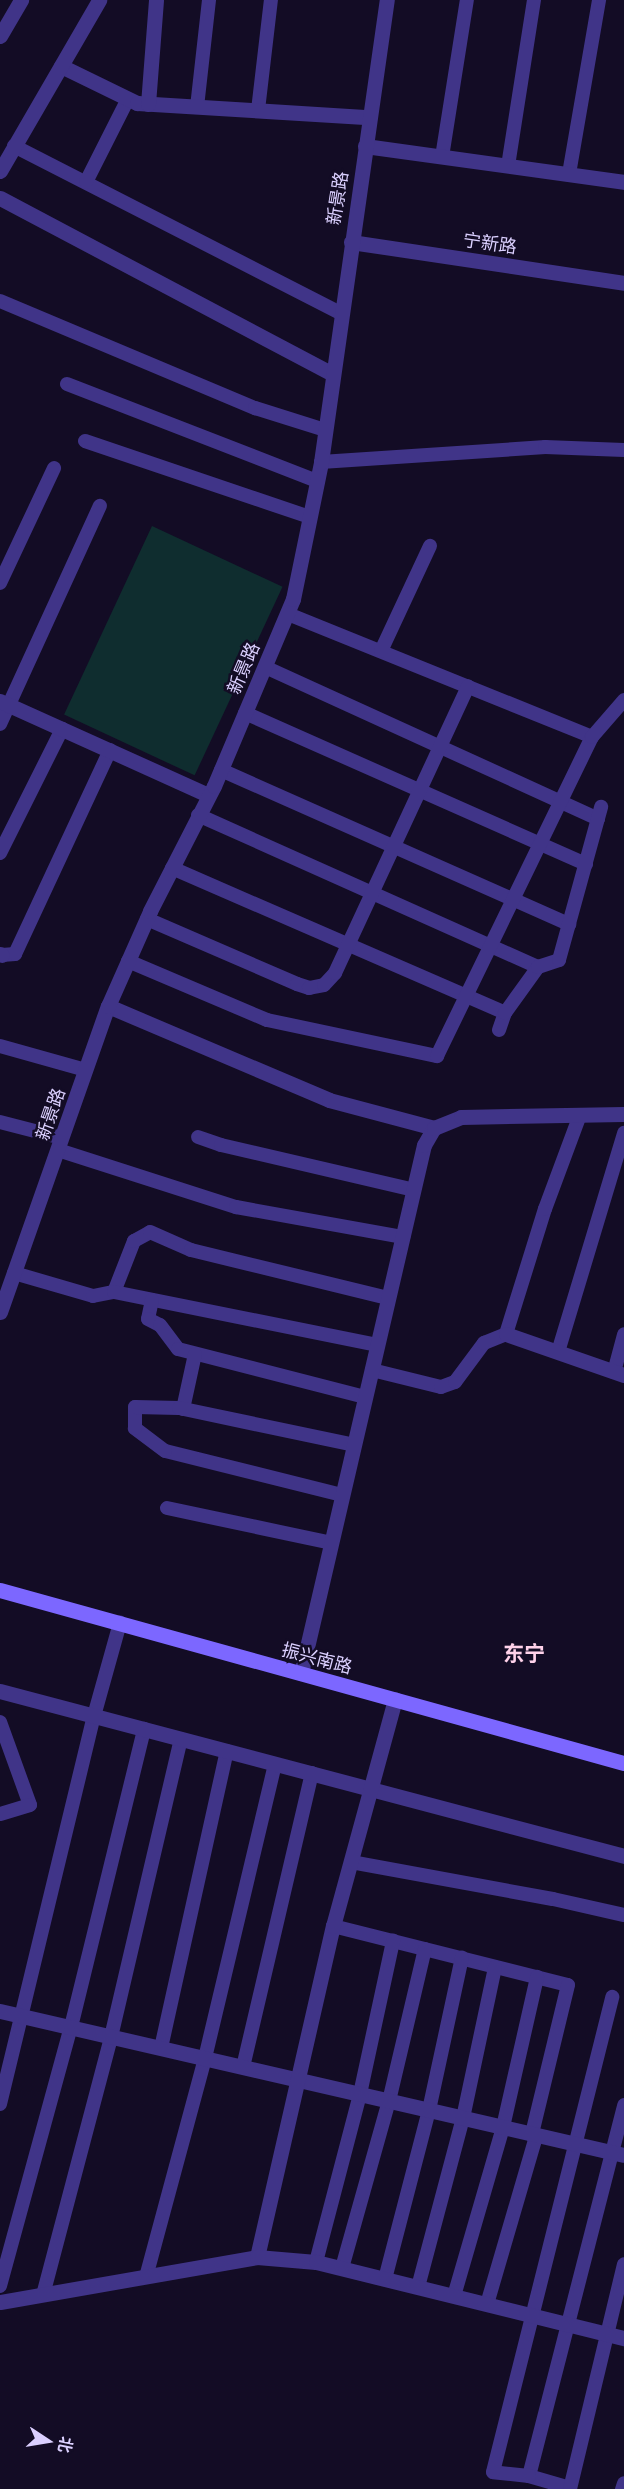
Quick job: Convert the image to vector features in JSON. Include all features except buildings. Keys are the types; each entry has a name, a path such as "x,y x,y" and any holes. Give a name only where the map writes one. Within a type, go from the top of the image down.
{"street":[{"path":"0,36 21,0"},
{"path":"0,171 99,0"},
{"path":"148,104 156,0"},
{"name":"新景路","path":"0,1309 108,1006 147,919 221,770 293,599 321,462 387,0"},
{"path":"61,66 128,99 148,104 369,117"},
{"path":"365,146 624,182"},
{"path":"0,198 332,374"},
{"name":"宁新路","path":"351,242 624,282"},
{"path":"4,703 208,795"},
{"path":"108,1006 329,1100 434,1128 462,1117 624,1114"},
{"path":"301,1673 424,1145 434,1128"},
{"path":"506,1334 619,1374"},
{"name":"振兴南路","path":"0,1590 624,1762"},
{"path":"0,1691 624,1856"},
{"path":"257,2257 296,2079 333,1926 395,1699"},
{"path":"0,2011 618,2154"},
{"path":"0,2302 257,2257 316,2262 624,2338"},
{"path":"622,2489 624,2482"}],"lane":[{"path":"197,107 209,0"},
{"path":"258,110 271,0"},
{"path":"442,157 467,0"},
{"path":"508,166 534,0"},
{"path":"569,174 599,0"},
{"path":"86,183 128,99"},
{"path":"14,146 341,313"},
{"path":"0,301 255,408 325,430"},
{"path":"67,384 317,481"},
{"path":"85,441 310,517"},
{"path":"321,462 545,447 624,450"},
{"path":"0,583 54,468"},
{"path":"0,724 4,703 100,506"},
{"path":"381,651 430,546"},
{"path":"288,614 592,736"},
{"path":"265,666 561,802 600,813 560,960 538,967 505,1013 499,1030"},
{"path":"147,919 309,988 324,985 335,973 468,686"},
{"path":"128,961 267,1020 437,1056 592,736 618,718 624,700"},
{"path":"245,713 586,864"},
{"path":"0,853 62,729"},
{"path":"1,955 15,954 110,750"},
{"path":"221,770 569,924"},
{"path":"198,815 538,967"},
{"path":"172,868 505,1013"},
{"path":"0,1046 86,1070"},
{"path":"372,1370 441,1388 455,1382 484,1343 506,1334 545,1209 580,1115"},
{"path":"0,1122 236,1207 403,1237"},
{"path":"558,1352 624,1133"},
{"path":"198,1137 221,1145 414,1190"},
{"path":"114,1292 134,1241 150,1232 191,1250 388,1298"},
{"path":"14,1273 93,1296 114,1292 377,1345"},
{"path":"152,1300 148,1319 160,1325 178,1349 365,1397"},
{"path":"619,1374 624,1334"},
{"path":"183,1409 195,1354"},
{"path":"342,1495 165,1451 135,1428 135,1407 183,1409 354,1445"},
{"path":"167,1508 331,1544"},
{"path":"0,2104 94,1716 120,1623"},
{"path":"0,1722 30,1805 0,1814"},
{"path":"0,2286 71,2027 144,1729"},
{"path":"43,2295 111,2037 181,1739"},
{"path":"161,2048 227,1751"},
{"path":"146,2277 205,2058 275,1764"},
{"path":"243,2067 312,1773"},
{"path":"351,1862 553,1899 624,1916"},
{"path":"333,1926 568,1985 532,2134 535,2140 487,2304"},
{"path":"316,2262 360,2094 393,1941"},
{"path":"342,2268 389,2101 425,1949"},
{"path":"385,2279 429,2110 462,1958"},
{"path":"418,2287 463,2118 495,1966"},
{"path":"454,2296 503,2127 537,1977"},
{"path":"612,1997 530,2315 493,2472 530,2476 570,2489 624,2264"},
{"path":"530,2476 568,2325 618,2154 624,2105"}],"green space":[{"path":"152,526 283,587 195,775 64,715"}],"district":[{"name":"东宁","path":"524,1653"}]}
